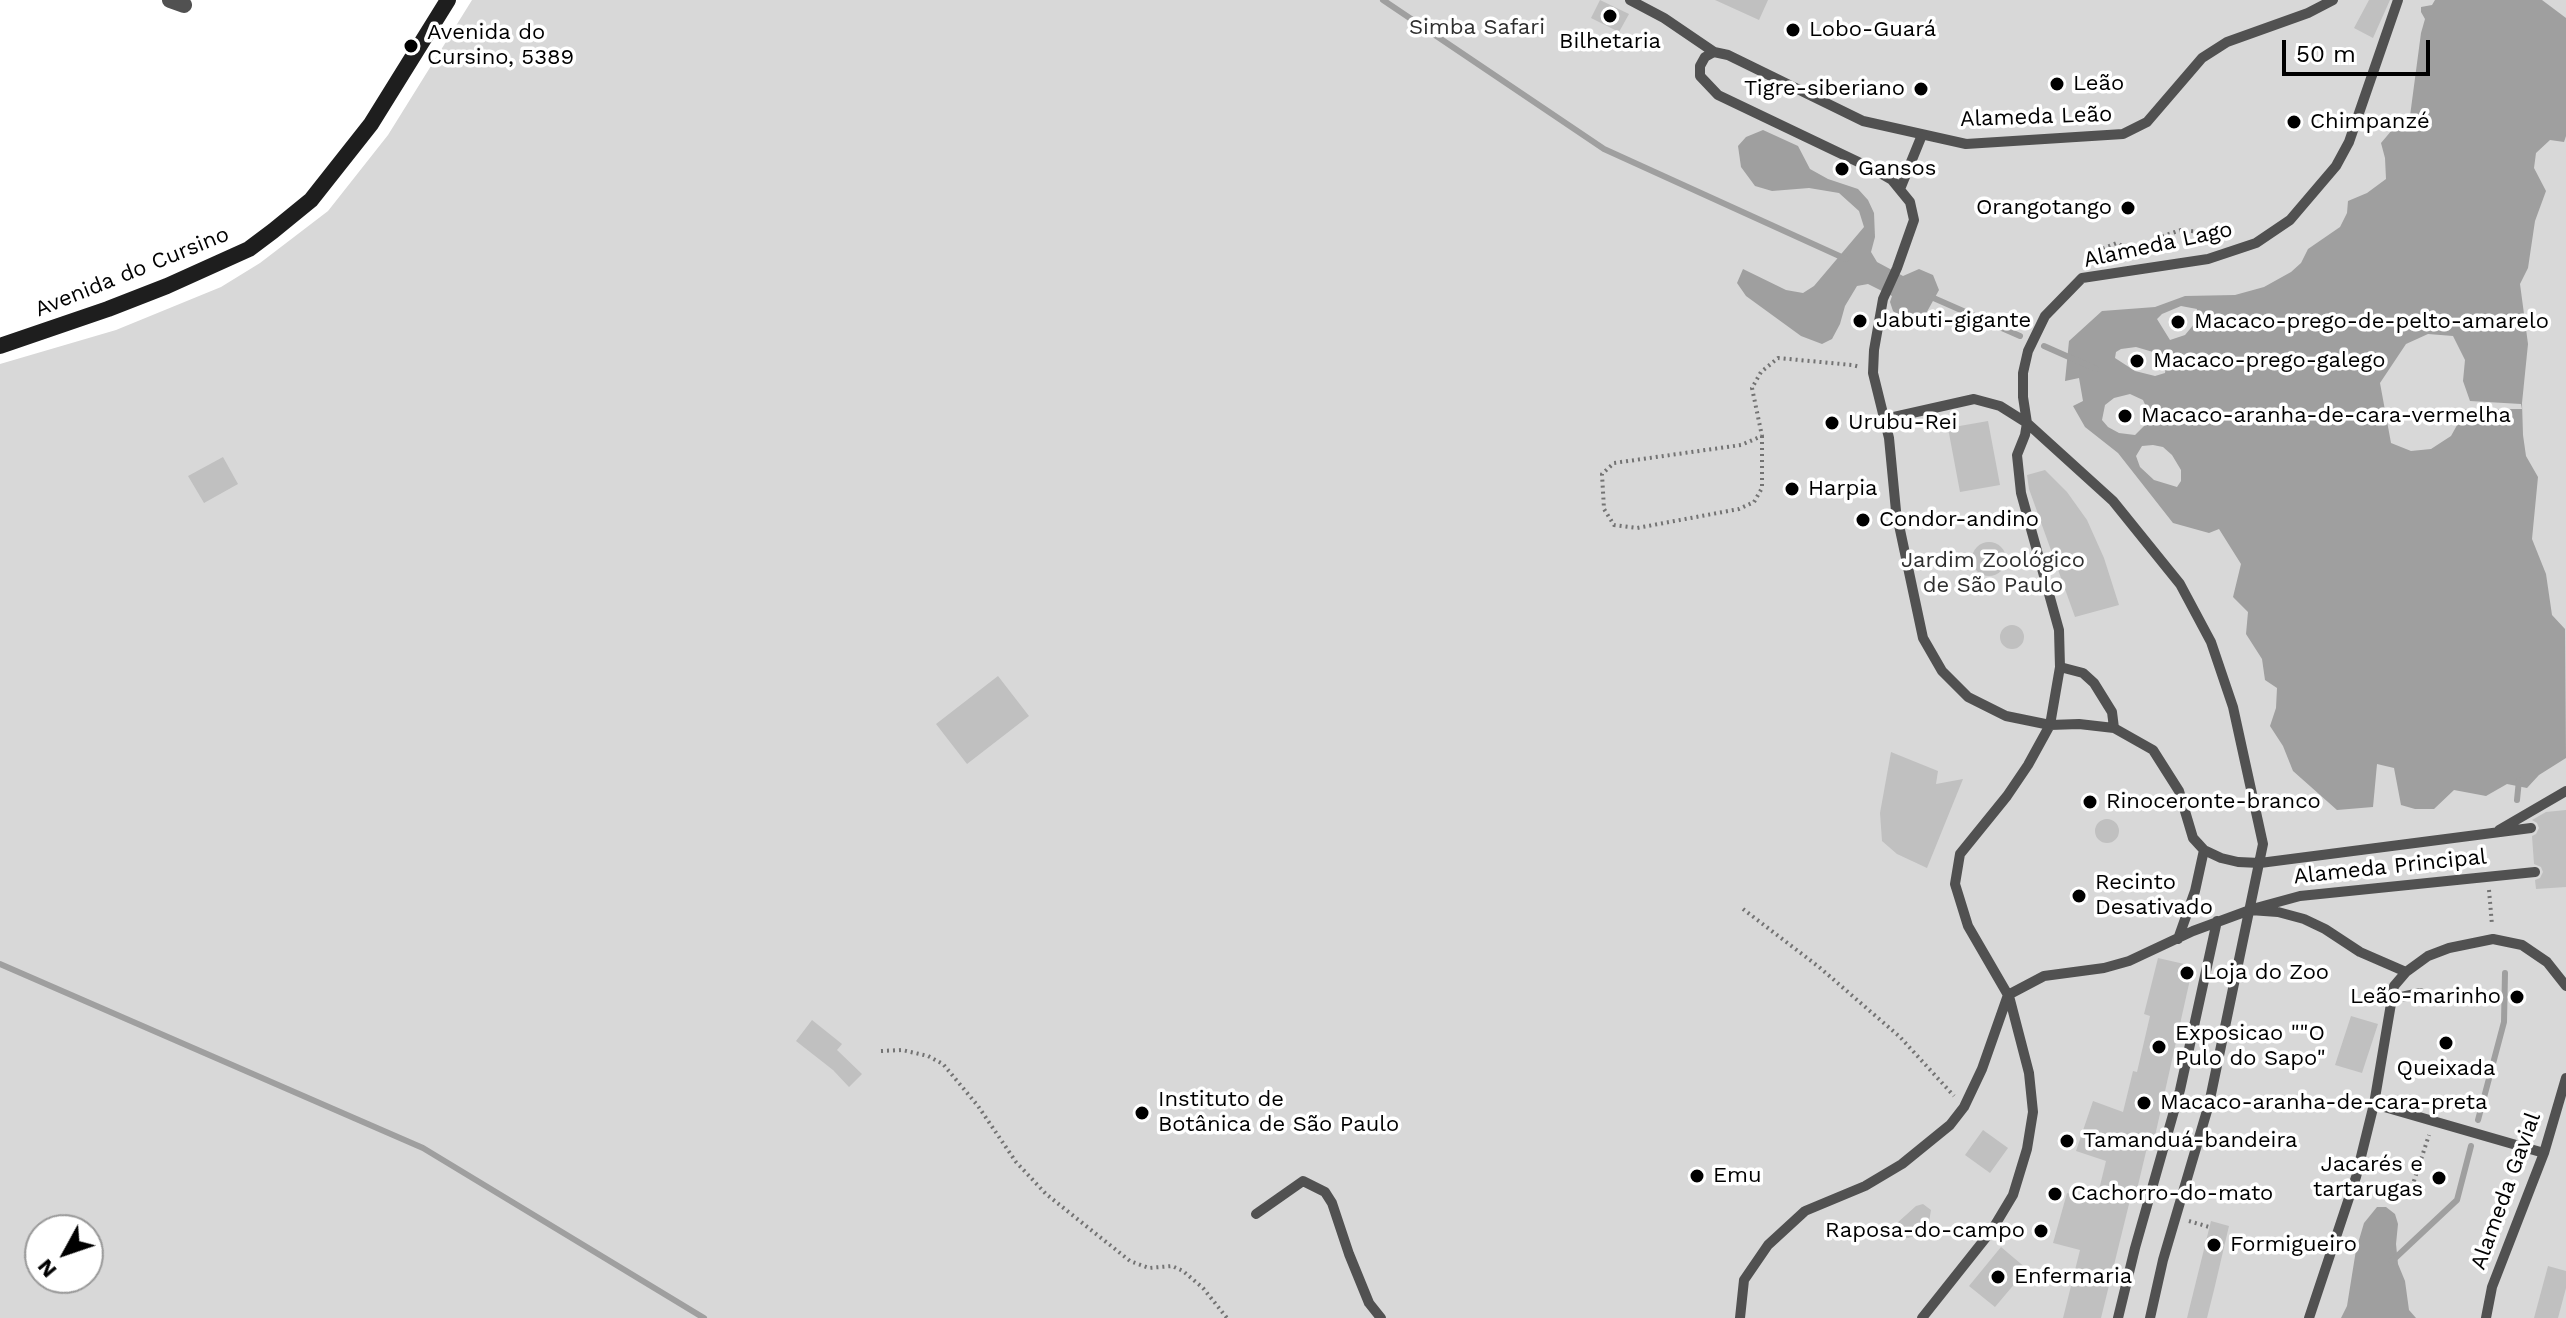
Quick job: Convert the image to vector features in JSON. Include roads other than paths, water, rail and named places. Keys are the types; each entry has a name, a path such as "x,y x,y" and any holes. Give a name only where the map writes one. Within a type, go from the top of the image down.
{"main road":[{"name":"Avenida do Cursino","path":"0,346 167,286 249,249 273,231 311,200 371,124 448,0"}],"lane":[{"name":"Alameda Leão","path":"1630,0 1674,24 1714,52 1728,55 1863,121 1966,144 2123,134 2147,122 2202,58 2227,42 2308,13 2333,0"},
{"name":"Alameda Lago","path":"2060,667 2059,630 2021,493 2017,455 2027,423 2023,373 2028,351 2045,316 2082,278 2208,259 2256,243 2290,220 2336,166 2358,120 2398,0"},
{"path":"1714,52 1705,57 1700,66 1700,76 1718,95 1873,169 1900,189 1910,202 1914,220 1883,299 1873,373 1885,419 1896,511 1923,638 1942,671 1968,697 2006,716 2050,725 2114,728 2153,750 2179,791 2193,838 2204,850 2195,891 2178,939 2129,961 2104,968 2044,976 2008,995 1982,1069 1964,1107 1950,1125 1902,1164 1865,1186 1805,1211 1777,1237 1744,1280 1740,1318"},
{"path":"1900,189 1922,135"},
{"path":"1885,419 1974,399 2000,406 2050,442 2113,501 2180,584 2211,642 2233,707 2263,844 2209,1104 2150,1318"},
{"path":"1922,1318 1992,1230 2013,1195 2027,1149 2033,1112 2029,1073 2008,995 1968,926 1955,884 1960,854 2007,796 2050,725 2060,667 2083,673 2094,683 2112,712 2114,728"},
{"path":"2496,832 2566,791"},
{"name":"Alameda Principal","path":"2204,850 2221,858 2260,863 2531,828"},
{"name":"Alameda Principal","path":"2178,939 2217,921 2300,896 2535,872"},
{"path":"2250,910 2278,912 2325,929 2360,952 2406,972"},
{"path":"2118,1318 2180,1090 2217,921"},
{"path":"2309,1318 2356,1177 2374,1104 2394,986 2406,972 2428,956 2493,939 2522,945 2547,962 2566,986"},
{"path":"2392,999 2420,993"},
{"name":"Alameda Gavial","path":"2486,1318 2492,1287 2544,1153 2566,1078"},
{"path":"2374,1104 2544,1153"},
{"path":"1256,1214 1303,1181 1325,1192 1332,1203 1369,1303 1379,1317"}],"waterway":[{"path":"1383,0 1604,149 1846,259"},
{"path":"1929,296 2020,336"},
{"path":"2044,346 2096,369"},
{"path":"2517,800 2519,780"},
{"path":"0,964 423,1148 704,1318"},
{"path":"2478,1120 2504,1022 2505,973"},
{"path":"2392,1261 2457,1200 2471,1146"}],"place":[{"name":"Bilhetaria","path":"1610,16"},
{"name":"Lobo-Guará","path":"1793,30"},
{"name":"Avenida do Cursino, 5389","path":"411,46"},
{"name":"Leão","path":"2057,84"},
{"name":"Tigre-siberiano","path":"1921,89"},
{"name":"Chimpanzé","path":"2294,122"},
{"name":"Gansos","path":"1842,169"},
{"name":"Orangotango","path":"2128,208"},
{"name":"Jabuti-gigante","path":"1860,321"},
{"name":"Macaco-prego-de-pelto-amarelo","path":"2178,322"},
{"name":"Macaco-prego-galego","path":"2137,361"},
{"name":"Macaco-aranha-de-cara-vermelha","path":"2125,416"},
{"name":"Urubu-Rei","path":"1832,423"},
{"name":"Harpia","path":"1792,489"},
{"name":"Condor-andino","path":"1863,520"},
{"name":"Rinoceronte-branco","path":"2090,802"},
{"name":"Recinto Desativado","path":"2079,896"},
{"name":"Loja do Zoo","path":"2187,973"},
{"name":"Leão-marinho","path":"2517,997"},
{"name":"Queixada","path":"2446,1043"},
{"name":"Exposicao \"\"O Pulo do Sapo\"","path":"2159,1047"},
{"name":"Macaco-aranha-de-cara-preta","path":"2144,1103"},
{"name":"Instituto de Botânica de São Paulo","path":"1142,1113"},
{"name":"Tamanduá-bandeira","path":"2067,1141"},
{"name":"Emu","path":"1697,1176"},
{"name":"Jacarés e tartarugas","path":"2439,1178"},
{"name":"Cachorro-do-mato","path":"2055,1194"},
{"name":"Raposa-do-campo","path":"2041,1231"},
{"name":"Formigueiro","path":"2214,1245"},
{"name":"Enfermaria","path":"1998,1277"}],"park label":[{"name":"Simba Safari","path":"1477,28"},
{"name":"Jardim Zoológico de São Paulo","path":"1993,574"}]}
